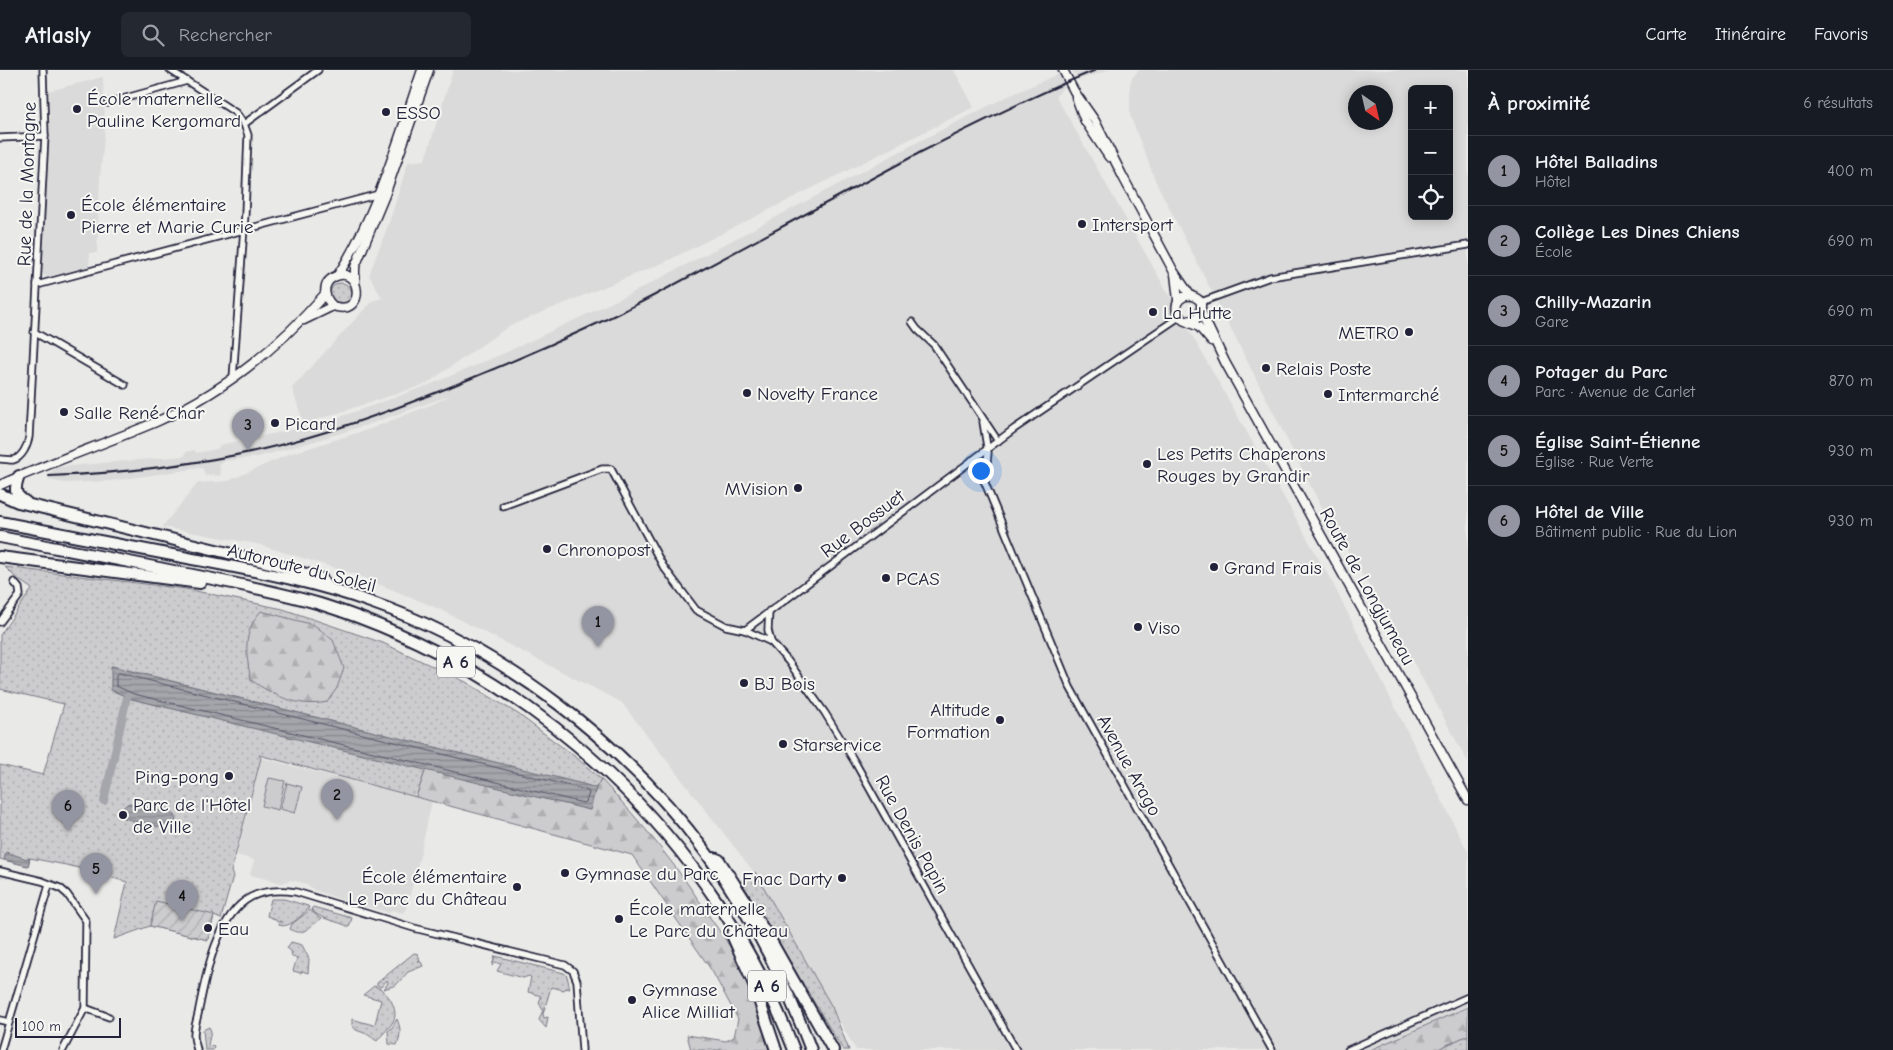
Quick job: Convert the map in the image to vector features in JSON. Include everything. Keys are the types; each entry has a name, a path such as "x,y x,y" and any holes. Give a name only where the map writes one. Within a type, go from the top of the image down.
{"highway":[{"path":"18,476 15,486 16,493 19,498 29,504"},
{"path":"0,494 18,502 274,564 322,579 329,588"},
{"name":"Autoroute du Soleil","path":"0,522 272,574 329,588 375,603 431,627 493,660 533,686 585,726 634,770 681,820 708,856 766,950 798,1017 810,1050"},
{"name":"Autoroute du Soleil","path":"0,537 213,579 318,604 410,638 457,662 518,700 572,740 632,796 685,856 711,892 750,954 768,989 794,1050"},
{"path":"0,557 202,583 213,579"},
{"path":"708,856 719,860 754,911 833,1050"},
{"path":"732,925 730,931 753,982 776,1050"}],"street":[{"name":"Rue de la Montagne","path":"0,459 12,460 28,445 45,136 43,70"},
{"path":"170,70 236,113 244,124 248,135 233,378"},
{"path":"244,124 318,70"},
{"path":"422,70 379,194 352,252 338,275 331,278 327,284 325,294 327,301 333,306 340,308 348,307 354,302 357,295 355,267 385,195 429,70"},
{"path":"1064,72 1095,121 1174,272 1190,295 1200,302 1270,277 1468,246"},
{"path":"108,103 187,81"},
{"path":"0,138 45,136"},
{"path":"37,284 379,194"},
{"path":"1174,272 1178,300 1176,309 1179,317"},
{"path":"338,275 350,278 355,282"},
{"path":"0,485 18,476 156,422 189,405 233,378 262,357 298,324 325,294"},
{"path":"1178,300 1186,295 1190,295"},
{"name":"Route de Longjumeau","path":"1200,302 1202,312 1225,362 1468,800"},
{"path":"298,324 333,306"},
{"path":"1187,321 1196,319 1202,312"},
{"name":"Route de Longjumeau","path":"1179,317 1204,331 1225,362"},
{"name":"Rue Bossuet","path":"745,630 998,441 1179,317"},
{"path":"912,322 934,345 998,441"},
{"path":"34,332 125,385"},
{"name":"Avenue Arago","path":"982,418 988,449 985,483"},
{"name":"Avenue Arago","path":"972,460 985,483 1070,687 1272,1050"},
{"name":"Rue Denis Papin","path":"503,506 602,469 610,469 663,566 696,610 726,626 745,630 770,642 809,690 844,743 1016,1050"},
{"path":"0,622 20,594 19,588 14,582"},
{"path":"769,611 768,630 770,642"},
{"path":"0,871 42,881 48,885 60,888 67,894 86,921 85,1008 63,1050"},
{"path":"1,1050 48,885"},
{"path":"197,1050 194,1037 195,1027 206,972 218,942 236,910 252,897 276,891 296,892 414,928 565,965 573,971 577,982 582,1050"},
{"path":"1348,1050 1468,997"},
{"path":"85,1008 109,1017"},
{"path":"0,1020 9,1022"}],"shaded area":[{"path":"453,70 954,70 974,107 665,262 509,326 426,384 304,424 292,388 372,301 382,298 369,275 389,223 408,162 425,160"},
{"path":"1072,70 1109,70 1078,80"},
{"path":"1139,70 1468,70 1468,762 1388,616 1328,520 1156,182 1130,115 1130,84 1132,78"},
{"path":"1058,74 1065,85 1056,96 1332,582 1468,852 1468,1026 1402,1050 856,1050 754,872 621,702 437,608 354,574 257,544 162,527 198,483 228,481 289,454 370,429 451,395 367,425 308,443 258,457 224,461 219,465 221,475 205,476 203,469 200,468 111,481 65,483 48,480 52,470 58,467 185,456 186,452 195,450 196,453 217,449 220,445 305,427 349,414 429,385 507,352 640,289 916,143 1002,99"},
{"path":"103,77 105,128 100,177 97,253 90,253 89,266 46,277 42,273 45,175 50,128 49,91"},
{"path":"261,758 432,801 417,869 406,909 403,913 392,910 390,913 340,899 314,890 307,884 291,880 282,883 250,875 254,860 237,855"}],"green space":[{"path":"341,283 349,286 352,294 349,302 341,305 333,302 330,294 333,286"},
{"path":"5,567 186,589 283,609 383,643 466,682 518,714 578,759 601,779 596,788 112,666 111,690 132,699 426,769 416,797 259,755 261,758 231,872 233,876 221,919 214,916 208,940 150,926 114,939 127,882 71,866 30,858 28,866 0,859 0,765 43,775 64,704 0,689 0,635 32,589"},
{"path":"261,611 314,625 333,640 344,668 337,688 327,702 297,702 278,696 251,680 247,653 248,635"},
{"path":"426,769 590,810 596,788 601,779 631,812 673,864 730,946 756,1006 769,1050 691,1050 687,1035 726,1041 734,1037 738,1019 712,971 632,855 416,797"},
{"path":"269,778 285,781 278,810 262,806"},
{"path":"287,783 302,787 295,813 280,809"},
{"path":"755,872 832,1007 849,1050 843,1050 741,881"},
{"path":"271,899 284,899 308,906 309,908 299,918 283,926 279,925 281,921 277,922 275,919 267,916"},
{"path":"156,901 214,915 208,940 150,926"},
{"path":"313,907 352,918 349,927 319,916 311,909"},
{"path":"310,910 321,919 302,932 290,929 292,924"},
{"path":"291,942 302,945 309,959 308,973 293,971 297,958 292,957 291,951 287,949"},
{"path":"414,953 418,954 420,960 418,961 423,966 408,972 396,985 384,989 388,983 387,980 381,987 377,985 377,983"},
{"path":"495,956 564,973 567,976 570,989 566,988 564,990 551,987 543,1014 544,1018 548,1017 546,1028 539,1020 543,1010 539,1003 541,996 528,992 531,977 523,978 497,971 501,964 494,962 492,966"},
{"path":"374,986 388,996 395,1012 393,1022 377,1041 367,1034 356,1030 352,1025 352,1019 375,1024 381,1000 363,995"},
{"path":"1468,1007 1468,1035 1436,1050 1370,1050"},
{"path":"397,1019 400,1032 397,1045 389,1044 388,1031"},
{"path":"209,1027 211,1031 208,1045 214,1047 213,1050 205,1050 203,1030"},
{"path":"1468,1035 1468,1050 1436,1050"}],"water":[{"path":"111,666 583,784 596,788 592,804 590,810 132,699 111,690"},
{"path":"129,803 170,813 174,815 176,820 173,825 161,827 124,818 123,809"},
{"path":"6,852 27,859 30,858 28,866 4,860"}],"waterway":[{"path":"104,801 127,697"}],"railway":[{"path":"49,476 137,470 252,452 358,422 408,403 527,355 613,316 921,152 1029,99 1096,70"}],"place":[{"name":"École maternelle Pauline Kergomard","path":"77,109"},
{"name":"ESSO","path":"386,112"},
{"name":"École élémentaire Pierre et Marie Curie","path":"71,215"},
{"name":"Intersport","path":"1082,224"},
{"name":"La Hutte","path":"1153,312"},
{"name":"METRO","path":"1409,332"},
{"name":"Relais Poste","path":"1266,368"},
{"name":"Novelty France","path":"747,393"},
{"name":"Intermarché","path":"1328,394"},
{"name":"Salle René Char","path":"64,412"},
{"name":"Picard","path":"275,423"},
{"name":"Chilly-Mazarin","path":"248,450"},
{"name":"Les Petits Chaperons Rouges by Grandir","path":"1147,464"},
{"name":"MVision","path":"798,488"},
{"name":"Chronopost","path":"547,549"},
{"name":"Grand Frais","path":"1214,567"},
{"name":"PCAS","path":"886,578"},
{"name":"Viso","path":"1138,627"},
{"name":"Hôtel Balladins","path":"598,647"},
{"name":"BJ Bois","path":"744,683"},
{"name":"Altitude Formation","path":"1000,720"},
{"name":"Starservice","path":"783,744"},
{"name":"Ping-pong","path":"229,776"},
{"name":"Parc de l'Hôtel de Ville","path":"123,815"},
{"name":"Collège Les Dines Chiens","path":"337,820"},
{"name":"Hôtel de Ville","path":"68,831"},
{"name":"Gymnase du Parc","path":"565,873"},
{"name":"Fnac Darty","path":"842,878"},
{"name":"École élémentaire Le Parc du Château","path":"517,887"},
{"name":"Église Saint-Étienne","path":"96,894"},
{"name":"École maternelle Le Parc du Château","path":"619,919"},
{"name":"Potager du Parc","path":"182,921"},
{"name":"Eau","path":"208,928"},
{"name":"Gymnase Alice Milliat","path":"632,1000"}]}
